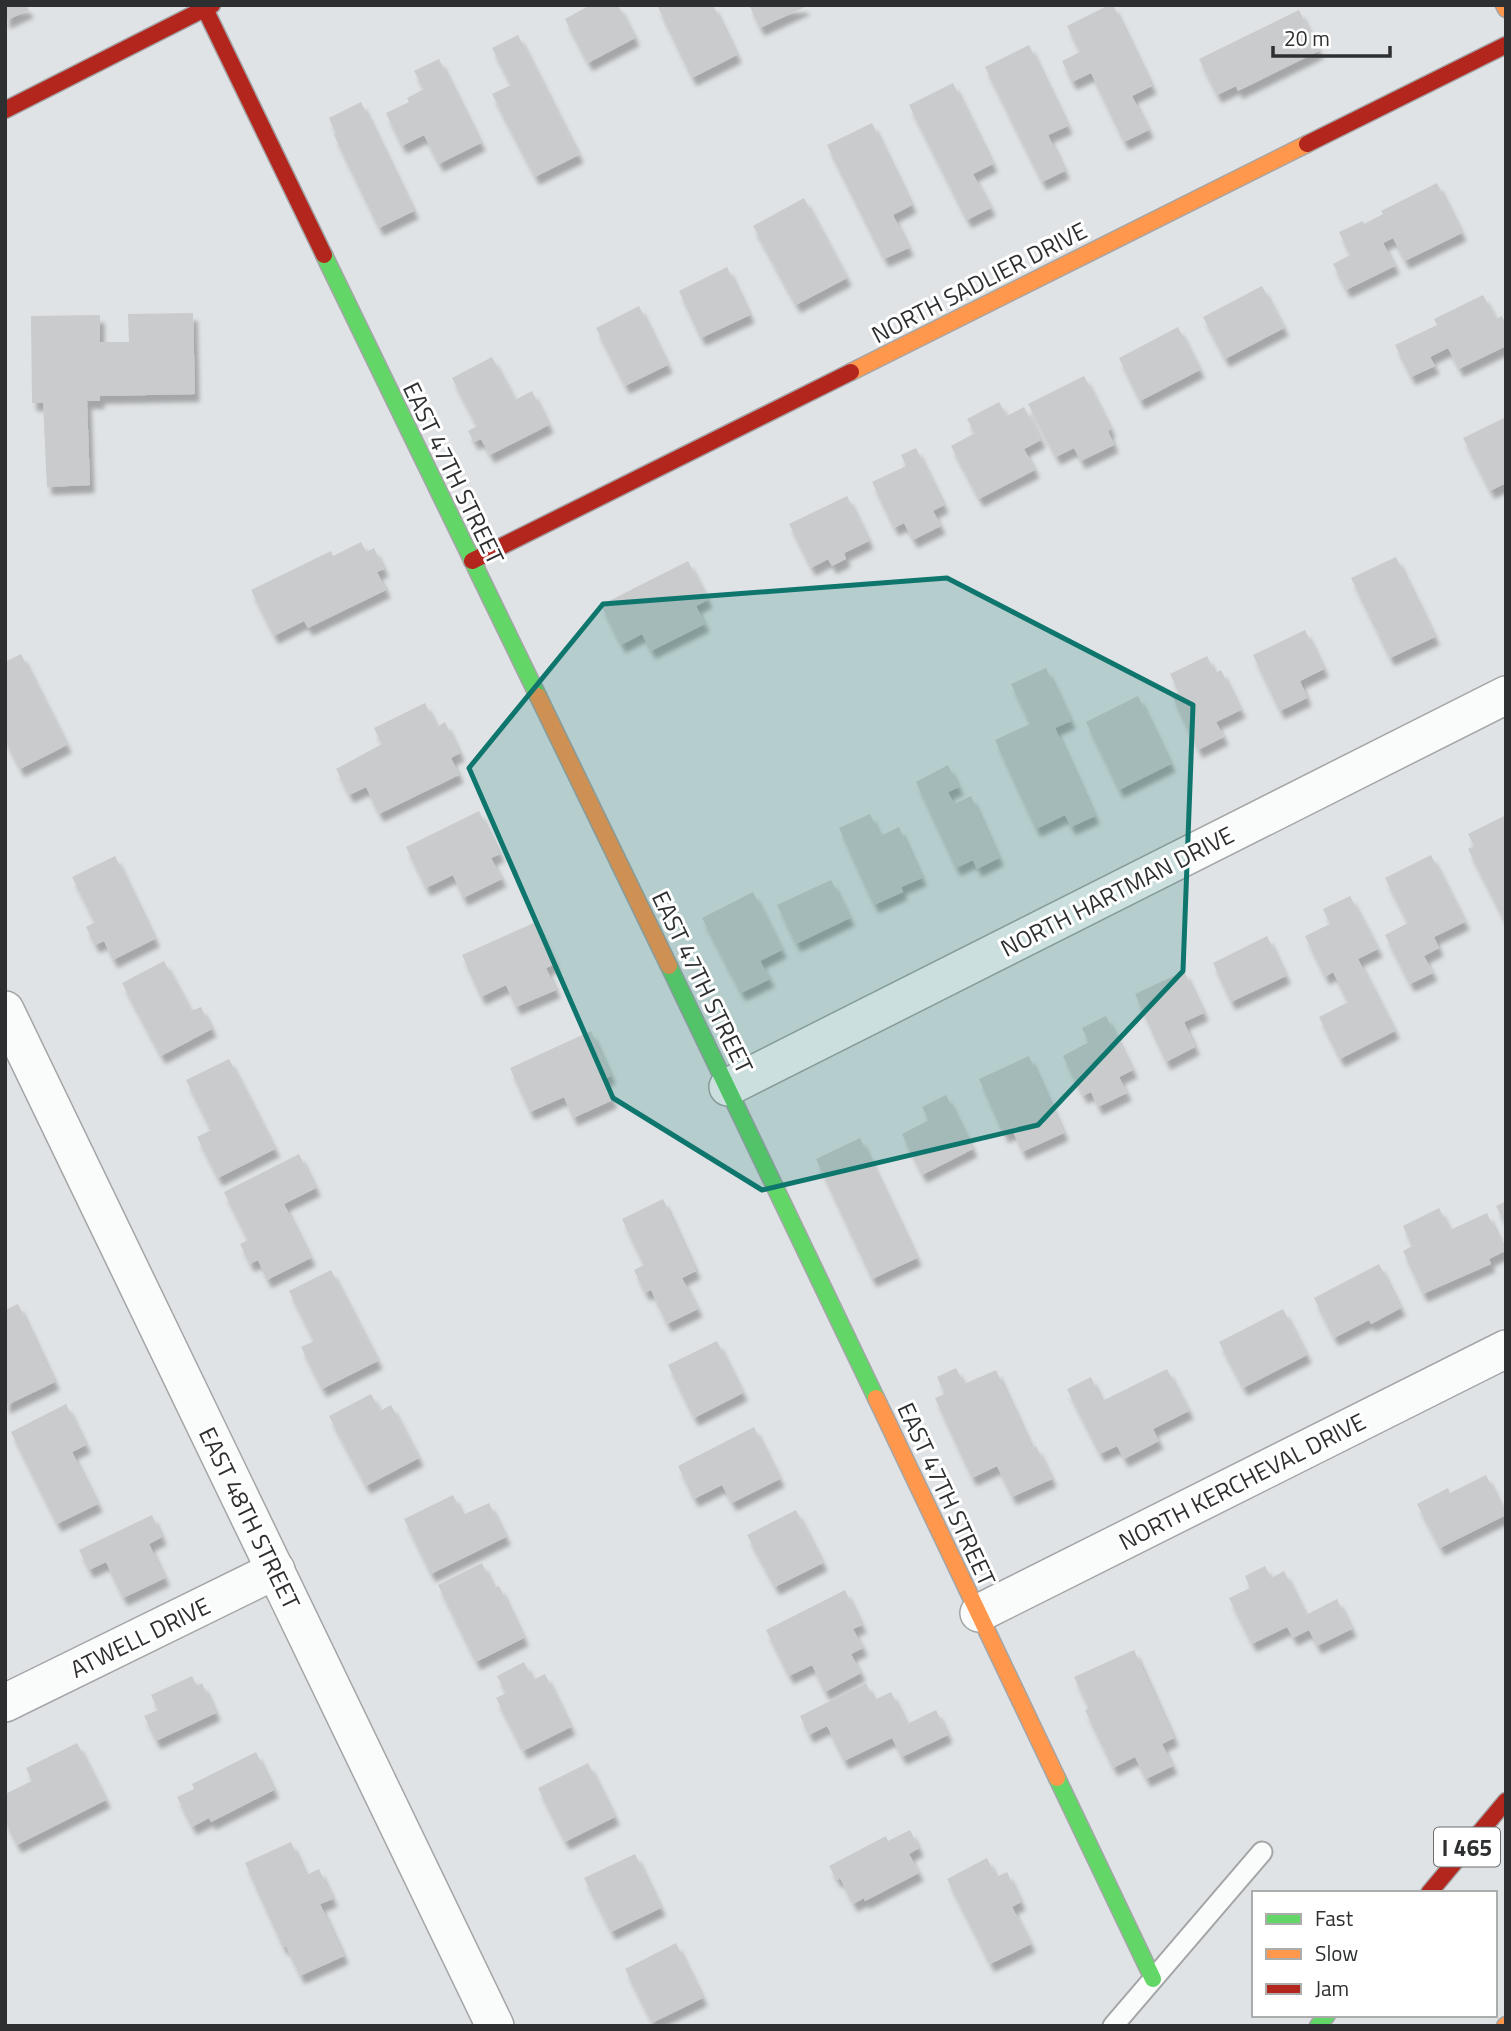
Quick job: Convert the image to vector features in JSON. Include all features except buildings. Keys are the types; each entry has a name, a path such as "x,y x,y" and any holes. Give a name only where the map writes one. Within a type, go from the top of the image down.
{"main road":[{"path":"5,110 209,7"},
{"name":"EAST 47TH STREET","path":"209,7 1153,1979"},
{"name":"NORTH SADLIER DRIVE","path":"472,561 1506,45"},
{"name":"I 465","path":"1431,1891 1506,1801"}],"street":[{"name":"NORTH HARTMAN DRIVE","path":"728,1087 1506,695"},
{"name":"EAST 48TH STREET","path":"5,1010 495,2026"},
{"name":"NORTH KERCHEVAL DRIVE","path":"979,1613 1506,1349"},
{"name":"ATWELL DRIVE","path":"5,1703 275,1570"}],"lane":[{"path":"1112,2026 1262,1852"}],"highlighted area":[{"path":"947,578 1193,705 1183,971 1038,1125 762,1190 613,1098 469,768 603,604"}],"traffic: fast":[{"path":"324,255 538,696"},
{"path":"669,966 876,1398"},
{"path":"1057,1778 1153,1979"},
{"path":"1318,2026 1325,2017"}],"traffic: slow":[{"path":"1504,5 1506,9"},
{"path":"851,372 1307,144"},
{"path":"538,696 669,966"},
{"path":"876,1398 1057,1778"}],"traffic: jam":[{"path":"5,110 212,5"},
{"path":"205,9 324,255"},
{"path":"1307,144 1506,45"},
{"path":"472,561 851,372"},
{"path":"1431,1891 1506,1801"}]}
